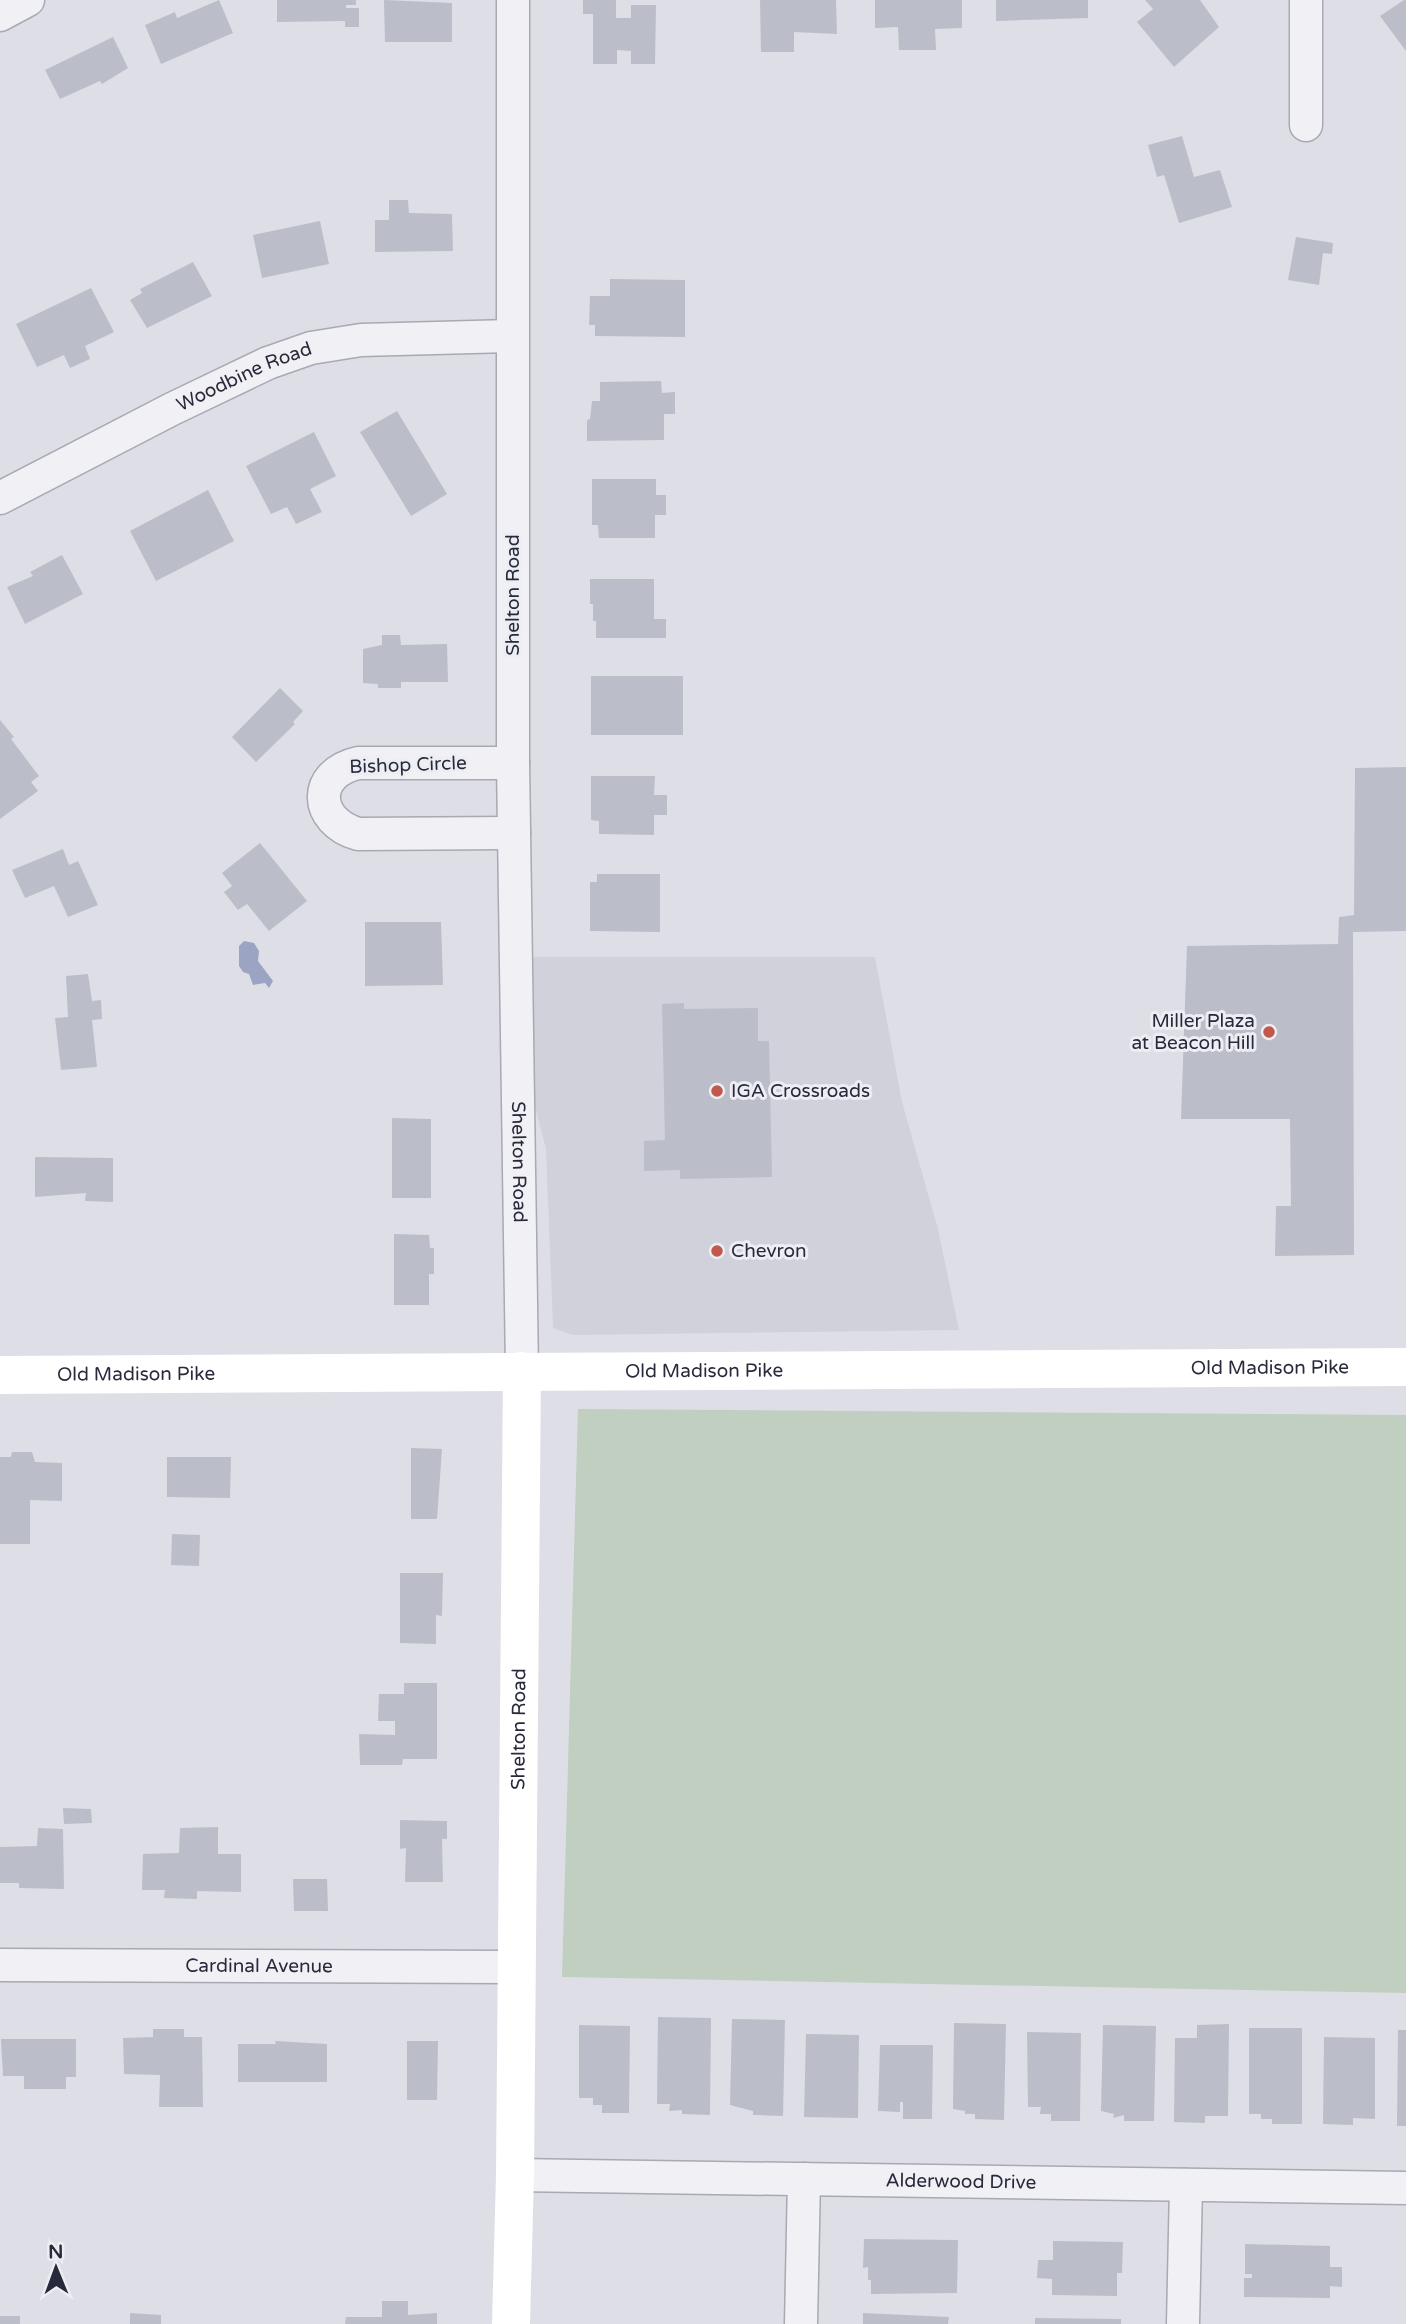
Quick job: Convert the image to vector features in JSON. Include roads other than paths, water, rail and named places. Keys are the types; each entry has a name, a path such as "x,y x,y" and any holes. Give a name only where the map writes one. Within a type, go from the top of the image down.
{"main road":[{"name":"Old Madison Pike","path":"0,1375 1406,1367"},
{"name":"Shelton Road","path":"511,2324 515,2175 522,1371"}],"street":[{"path":"0,15 28,0"},
{"name":"Shelton Road","path":"513,0 513,762 522,1371"},
{"path":"1306,0 1306,125"},
{"name":"Woodbine Road","path":"0,498 184,403 268,363 311,348 361,340 512,336"},
{"name":"Bishop Circle","path":"513,762 358,763 338,767 327,782 325,800 329,815 341,829 358,834 514,833"},
{"name":"Cardinal Avenue","path":"0,1965 517,1967"},
{"name":"Alderwood Drive","path":"515,2175 1406,2188"},
{"path":"801,2324 804,2179"},
{"path":"1183,2324 1186,2185"}],"water":[{"path":"244,941 254,943 259,951 258,961 273,981 269,988 265,983 253,985 249,974 243,972 239,966 239,946"}],"place":[{"name":"Miller Plaza at Beacon Hill","path":"1269,1032"},
{"name":"IGA Crossroads","path":"717,1091"},
{"name":"Chevron","path":"717,1251"}]}
